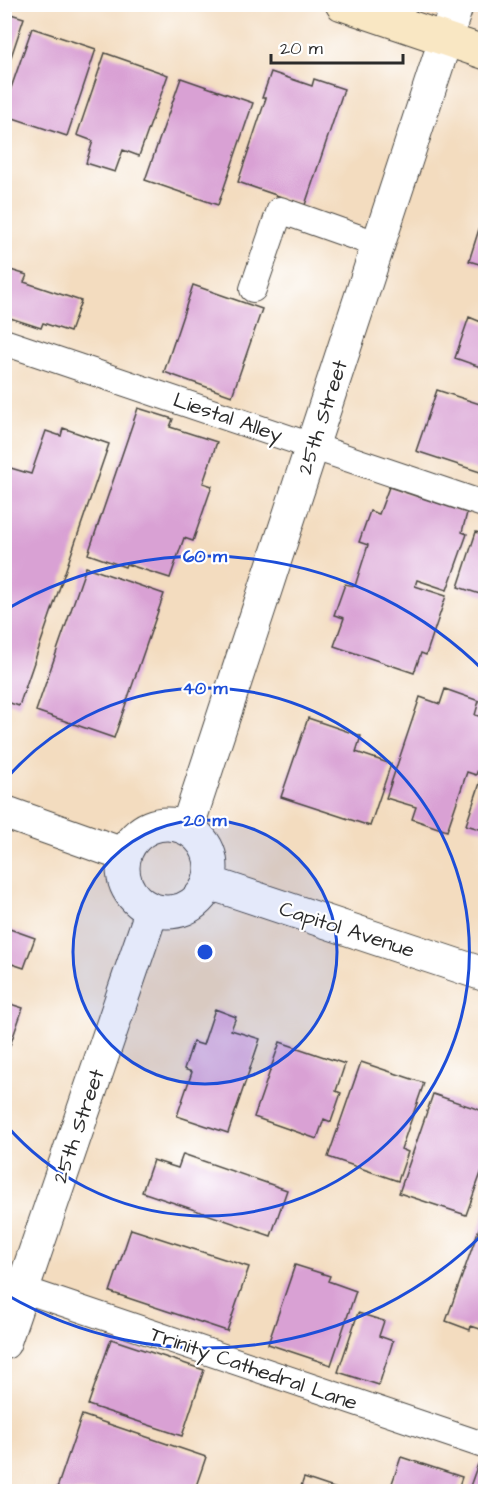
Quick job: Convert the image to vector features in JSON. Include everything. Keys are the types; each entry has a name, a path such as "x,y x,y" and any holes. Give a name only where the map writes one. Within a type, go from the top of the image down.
{"main road":[{"path":"342,4 486,53"}],"street":[{"name":"25th Street","path":"187,828 457,4"},
{"path":"4,812 125,855"},
{"path":"159,825 187,828 206,846 211,858 210,883 196,903 185,909 173,913 152,910 135,900 127,888 123,876 125,855 135,838 146,829 159,825"},
{"name":"Capitol Avenue","path":"210,883 486,975"},
{"name":"25th Street","path":"4,1343 14,1286 152,910"}],"lane":[{"path":"253,289 280,210 379,245"},
{"name":"Liestal Alley","path":"4,342 486,505"},
{"name":"Trinity Cathedral Lane","path":"14,1286 486,1446"}],"building":[{"path":"4,12 24,18 5,75 4,75"},
{"path":"32,28 96,49 67,136 4,115 4,108"},
{"path":"105,53 168,75 139,156 123,150 115,172 86,163 93,141 77,135"},
{"path":"271,72 312,86 314,79 344,89 305,205 238,182 266,98 262,98"},
{"path":"181,78 253,103 218,205 145,180"},
{"path":"486,210 486,266 469,261"},
{"path":"4,268 27,275 24,282 81,301 70,332 43,323 41,328 4,316"},
{"path":"193,285 262,309 232,396 164,372"},
{"path":"469,317 486,324 486,369 455,358"},
{"path":"437,390 486,406 486,474 416,451"},
{"path":"138,408 173,419 170,427 217,442 203,483 212,486 193,541 184,538 170,578 126,564 125,567 88,554"},
{"path":"63,428 109,444 19,706 4,701 4,466 31,474 46,431 61,436"},
{"path":"389,487 467,513 462,532 467,534 447,590 417,580 415,586 446,596 426,655 421,653 414,673 334,646 344,618 334,615 345,584 355,586 368,545 359,542 370,511 379,514"},
{"path":"476,532 486,535 486,596 458,587"},
{"path":"86,567 164,594 114,738 36,711"},
{"path":"445,689 479,701 475,715 486,718 482,732 486,734 486,746 476,775 467,772 447,831 412,819 416,807 386,798 420,697 440,704"},
{"path":"308,718 361,736 356,752 391,764 370,826 281,797"},
{"path":"486,768 486,831 466,825"},
{"path":"4,927 35,938 24,968 12,964 5,983"},
{"path":"4,1002 23,1008 6,1057 4,1056"},
{"path":"215,1009 236,1017 231,1030 260,1039 228,1133 177,1116 192,1072 184,1069 193,1042 203,1045"},
{"path":"280,1042 345,1064 336,1091 341,1093 331,1122 324,1119 317,1139 254,1117"},
{"path":"361,1062 424,1083 401,1149 408,1152 398,1181 328,1157"},
{"path":"433,1094 486,1112 486,1159 466,1215 399,1193"},
{"path":"183,1154 287,1190 271,1236 142,1192 153,1160 178,1168"},
{"path":"486,1209 486,1331 471,1326 470,1330 446,1321"},
{"path":"131,1229 249,1267 227,1331 110,1292"},
{"path":"295,1265 330,1276 328,1281 356,1291 331,1365 268,1344"},
{"path":"358,1313 384,1321 379,1336 393,1341 379,1385 338,1372"},
{"path":"111,1339 204,1370 182,1436 88,1405"},
{"path":"82,1415 206,1457 194,1492 56,1491"},
{"path":"401,1457 462,1477 457,1492 389,1492"},
{"path":"478,1464 486,1467 486,1492 468,1492"},
{"path":"304,1478 343,1491 343,1492 299,1492"},
{"path":"220,1484 239,1491 239,1492 217,1492"}]}
